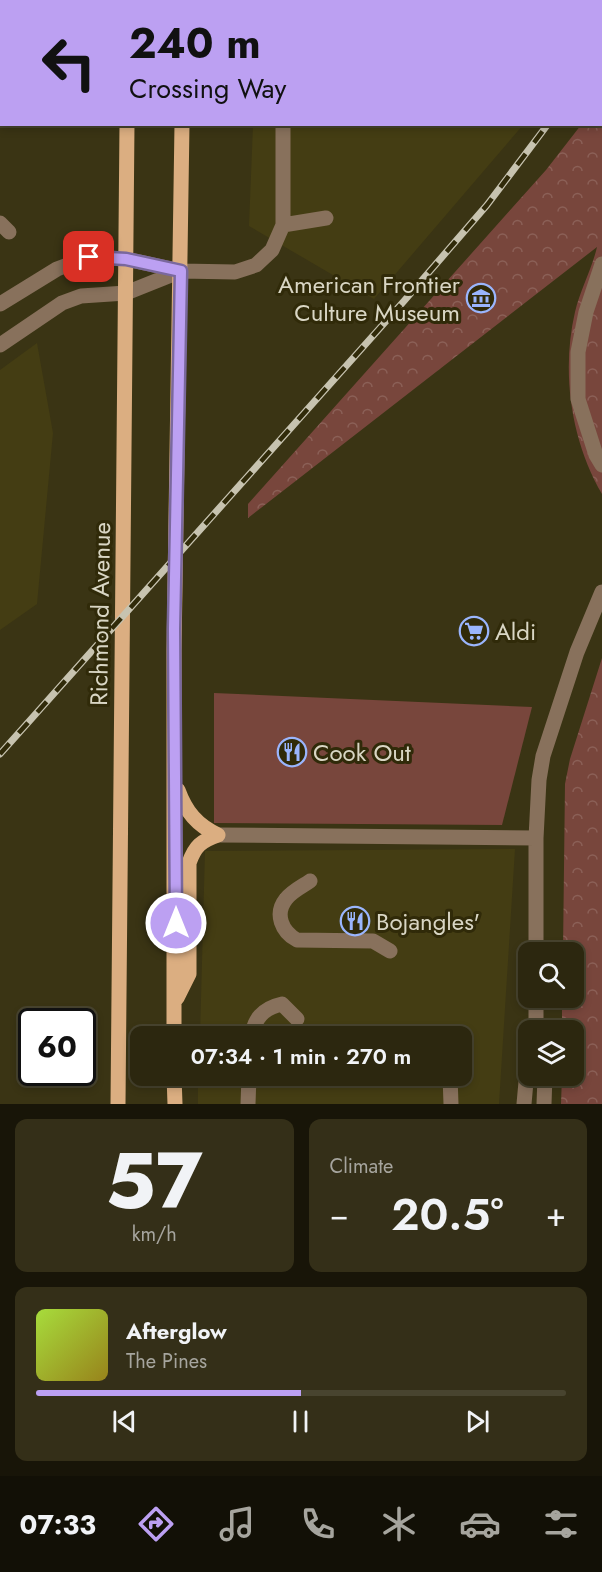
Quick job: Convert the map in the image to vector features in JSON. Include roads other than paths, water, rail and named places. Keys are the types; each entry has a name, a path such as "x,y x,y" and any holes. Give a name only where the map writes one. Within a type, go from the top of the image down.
{"main road":[{"name":"Richmond Avenue","path":"118,1104 127,126"},
{"path":"174,1026 174,651 182,126"},
{"path":"175,780 183,805 189,814 218,835"},
{"path":"174,1003 189,974 189,863 199,843 218,835"},
{"path":"174,1086 175,1104"}],"street":[{"path":"0,304 57,269 89,257 126,259 181,271 225,273 250,268 272,250 283,225 283,126"},
{"path":"283,225 326,218"},
{"path":"602,264 586,312 578,352 578,399 596,455 602,465"},
{"path":"0,345 62,303 81,296 126,293 181,271"},
{"path":"536,942 536,838 539,780 543,756 577,652 602,591"},
{"path":"218,835 536,838"},
{"path":"310,881 285,899 280,923 288,935 297,940 373,941 390,951"},
{"path":"253,1026 268,1007 282,1004 297,1019"},
{"path":"248,1104 249,1086"},
{"path":"450,1086 451,1104"},
{"path":"524,1104 526,1086"},
{"path":"544,1104 545,1086"}],"railway":[{"path":"0,754 404,301 487,205 546,126"}],"place":[{"name":"American Frontier Culture Museum","path":"481,298"},
{"name":"Aldi","path":"474,631"},
{"name":"Cook Out","path":"292,752"},
{"name":"Bojangles'","path":"355,921"}]}
